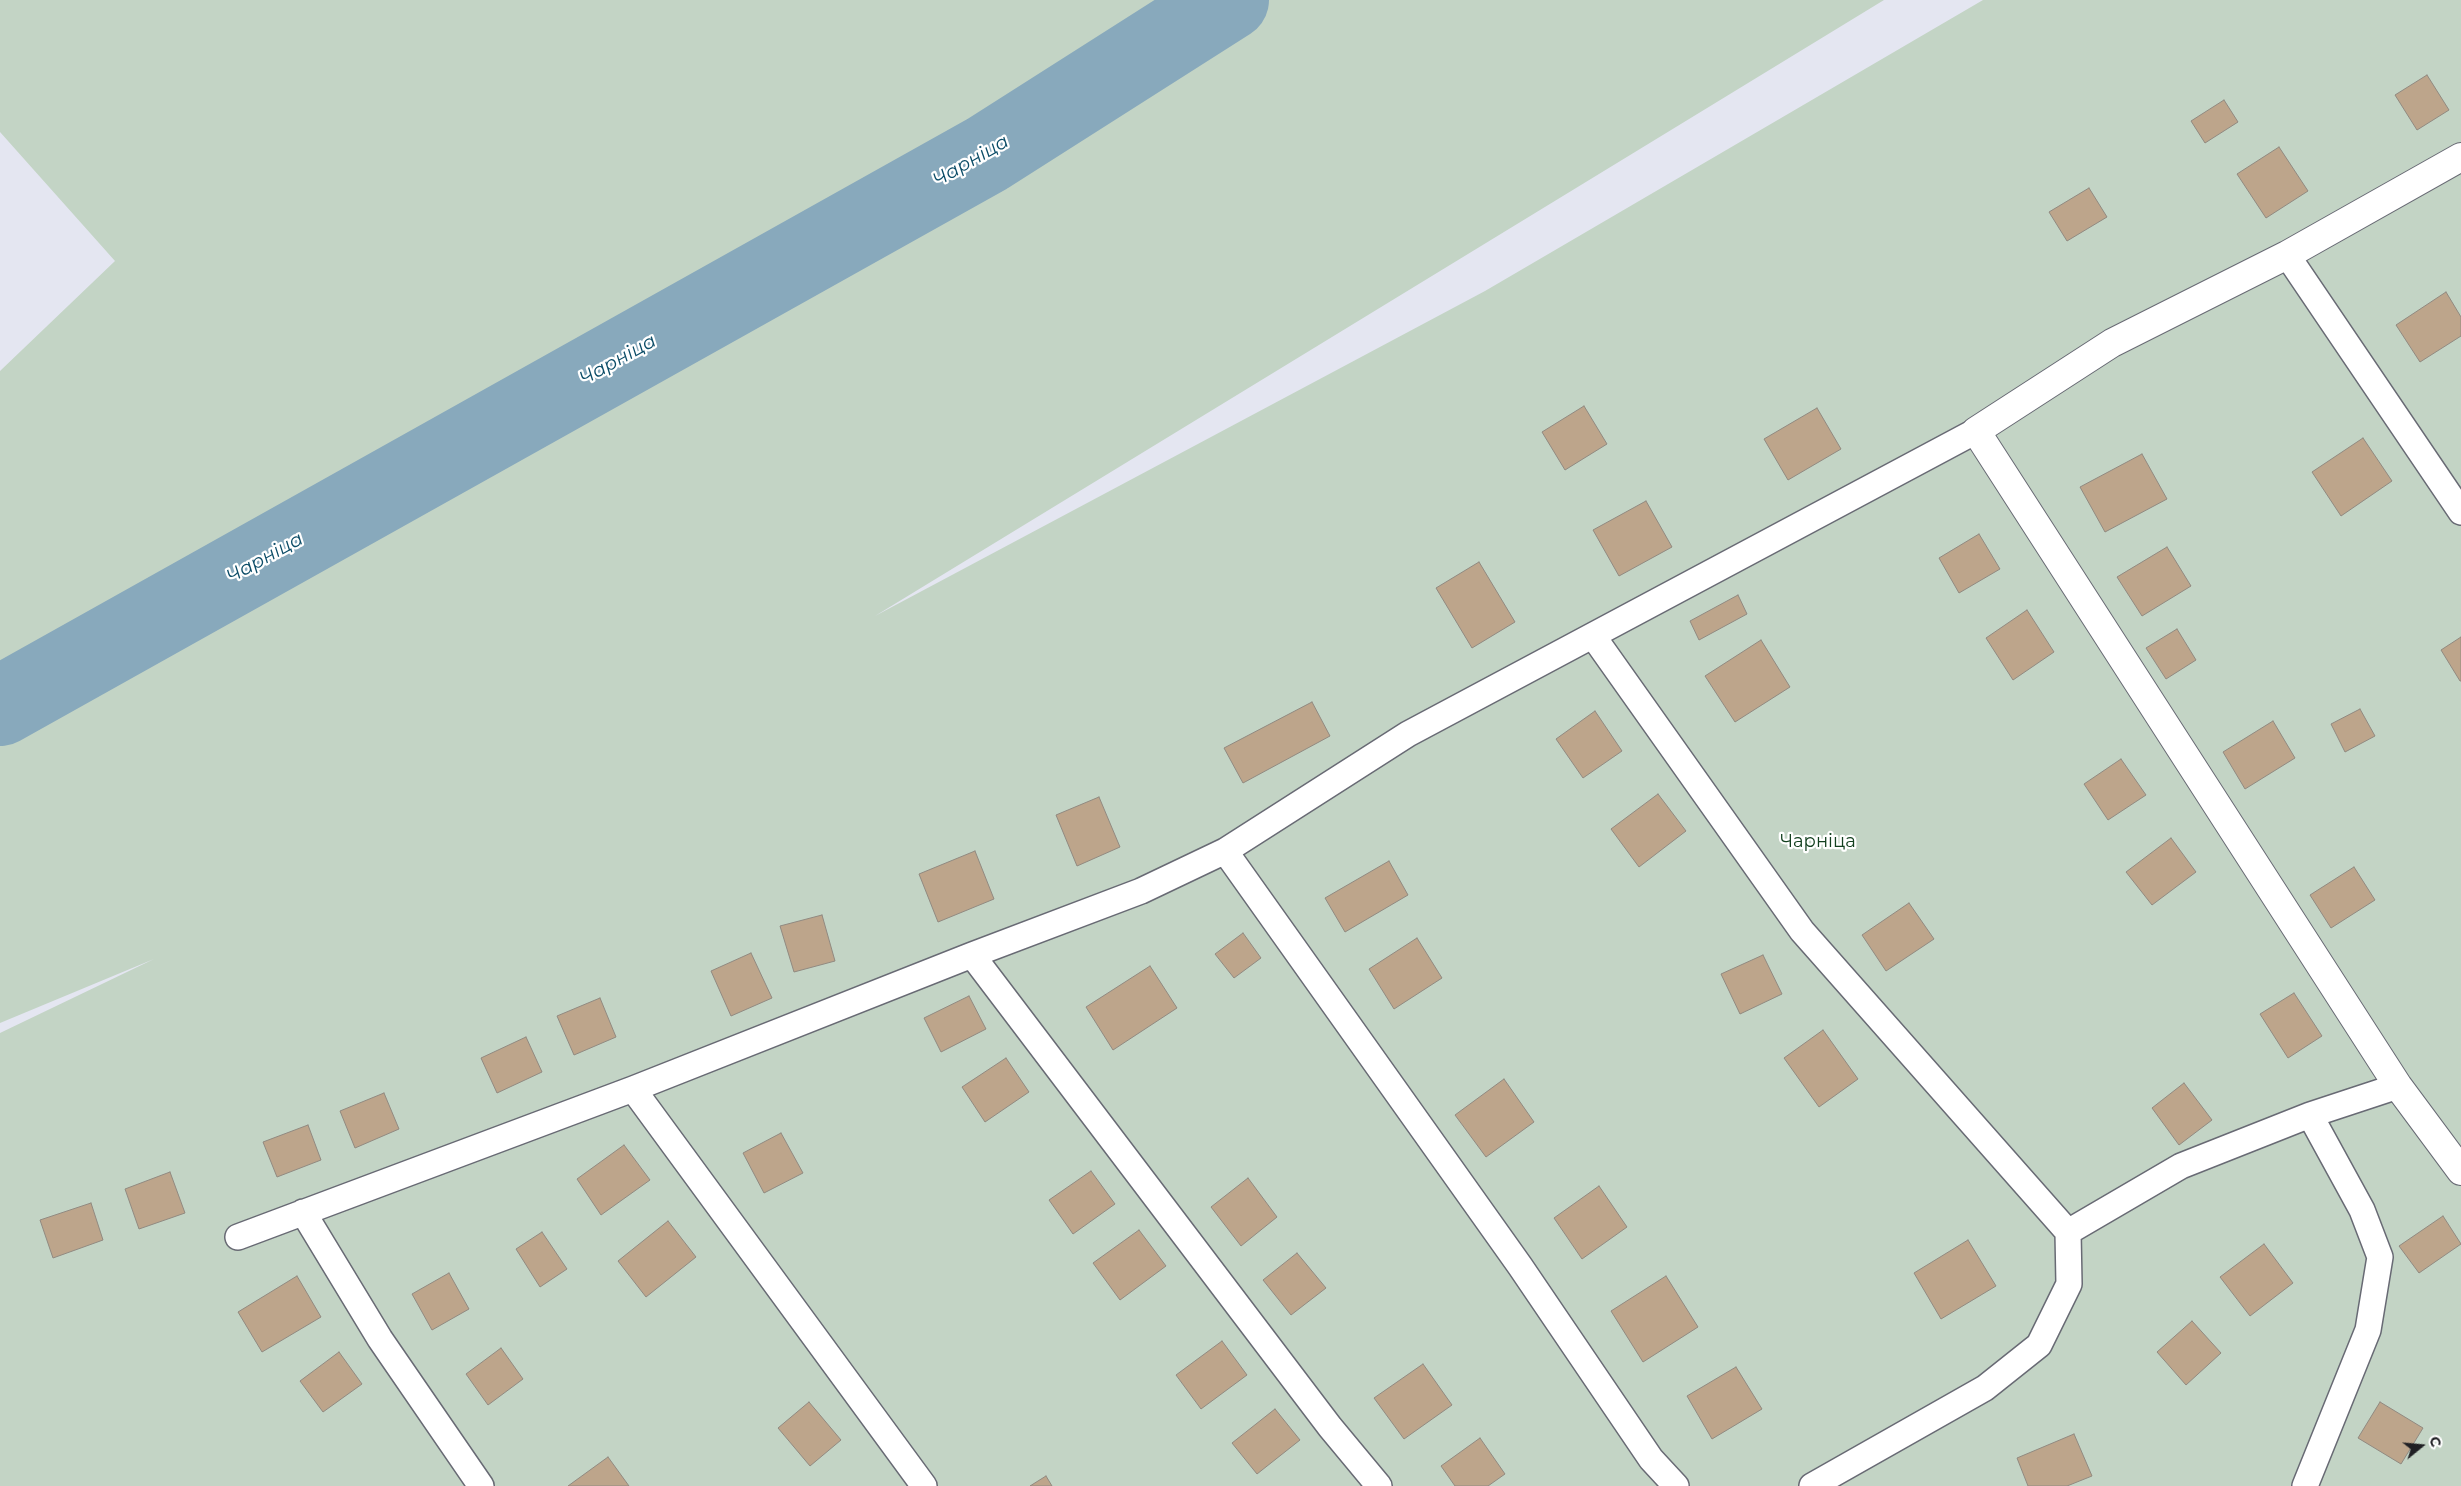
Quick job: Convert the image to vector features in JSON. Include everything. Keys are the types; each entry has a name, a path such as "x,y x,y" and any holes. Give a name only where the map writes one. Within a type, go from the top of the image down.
{"street":[{"path":"2461,157 2287,255 2112,343 1976,431 2398,1086 2461,1171"}],"lane":[{"path":"2287,255 2461,512"},
{"path":"238,1237 633,1089 972,955 1141,891 1225,851 1408,734 1976,431"},
{"path":"1593,636 1802,931 2068,1232 2070,1284 2039,1344 1985,1388 1812,1486"},
{"path":"1225,851 1520,1266 1651,1460 1676,1486"},
{"path":"972,955 1330,1427 1379,1486"},
{"path":"2068,1232 2181,1166 2310,1115 2398,1086"},
{"path":"633,1089 924,1486"},
{"path":"2305,1486 2368,1330 2380,1257 2362,1210 2310,1115"},
{"path":"304,1212 380,1339 481,1486"}],"green space":[{"name":"Чарніца","path":"0,0 1884,0 875,616 1485,291 1983,0 2461,0 2461,1486 0,1486 0,1033 154,959 0,1023 0,371 115,261 0,132"}],"building":[{"path":"2427,75 2449,110 2417,130 2395,95"},
{"path":"2224,100 2238,122 2205,143 2191,121"},
{"path":"2279,147 2308,191 2266,218 2237,174"},
{"path":"2089,188 2107,217 2067,241 2049,212"},
{"path":"2446,292 2461,317 2461,336 2420,362 2396,325"},
{"path":"1584,406 1607,444 1565,470 1542,432"},
{"path":"1817,408 1841,449 1788,480 1764,439"},
{"path":"2363,438 2392,481 2341,516 2312,472"},
{"path":"2142,454 2167,499 2105,532 2080,487"},
{"path":"1646,501 1672,547 1619,576 1593,530"},
{"path":"1979,534 2000,569 1959,593 1939,558"},
{"path":"2167,547 2191,586 2142,616 2117,577"},
{"path":"1479,562 1515,622 1472,648 1436,588"},
{"path":"1738,595 1747,614 1699,640 1690,621"},
{"path":"2027,610 2054,652 2013,680 1986,638"},
{"path":"2177,629 2196,660 2166,679 2146,648"},
{"path":"2461,637 2461,681 2460,681 2441,650"},
{"path":"1761,640 1790,687 1735,722 1705,676"},
{"path":"1312,702 1330,736 1243,783 1224,748"},
{"path":"2360,709 2375,736 2345,752 2331,724"},
{"path":"1595,711 1622,751 1583,778 1556,739"},
{"path":"2273,721 2295,758 2245,789 2223,752"},
{"path":"2121,759 2146,795 2108,820 2084,784"},
{"path":"1658,794 1686,831 1639,867 1611,829"},
{"path":"1099,797 1120,847 1077,866 1056,815"},
{"path":"2171,838 2196,872 2152,905 2126,872"},
{"path":"975,851 994,899 938,922 919,874"},
{"path":"1389,861 1408,895 1345,932 1325,898"},
{"path":"2354,867 2375,900 2331,928 2310,895"},
{"path":"1909,903 1934,939 1886,971 1862,935"},
{"path":"822,915 835,961 794,972 780,926"},
{"path":"1243,933 1261,958 1234,978 1215,954"},
{"path":"1417,938 1442,978 1394,1009 1369,969"},
{"path":"751,953 772,998 731,1016 711,971"},
{"path":"1763,955 1782,994 1740,1014 1721,974"},
{"path":"1150,966 1177,1008 1113,1050 1086,1007"},
{"path":"2294,993 2322,1036 2288,1058 2260,1014"},
{"path":"969,996 986,1029 941,1052 924,1018"},
{"path":"600,998 616,1037 574,1055 557,1016"},
{"path":"1823,1030 1858,1079 1819,1107 1784,1058"},
{"path":"526,1037 542,1072 497,1093 481,1058"},
{"path":"1006,1058 1029,1092 985,1122 962,1087"},
{"path":"1504,1079 1534,1122 1486,1157 1455,1115"},
{"path":"2184,1083 2212,1120 2179,1145 2152,1108"},
{"path":"384,1093 399,1129 355,1148 340,1111"},
{"path":"308,1125 321,1160 277,1177 263,1142"},
{"path":"781,1133 803,1173 764,1193 743,1153"},
{"path":"624,1145 650,1180 601,1215 577,1179"},
{"path":"1091,1171 1115,1204 1073,1234 1049,1200"},
{"path":"170,1172 185,1213 139,1229 125,1189"},
{"path":"1248,1178 1277,1217 1241,1246 1211,1207"},
{"path":"1599,1186 1627,1227 1582,1259 1554,1218"},
{"path":"91,1203 103,1240 53,1258 40,1220"},
{"path":"2443,1216 2461,1244 2419,1273 2399,1246"},
{"path":"668,1221 696,1257 646,1297 618,1261"},
{"path":"1139,1230 1166,1266 1120,1300 1093,1263"},
{"path":"542,1232 567,1269 540,1287 516,1249"},
{"path":"1968,1240 1996,1286 1941,1319 1914,1273"},
{"path":"2264,1244 2293,1283 2250,1316 2220,1277"},
{"path":"1297,1253 1326,1288 1291,1315 1263,1280"},
{"path":"449,1273 469,1309 432,1330 412,1294"},
{"path":"297,1276 321,1317 262,1352 238,1312"},
{"path":"1666,1276 1698,1327 1643,1362 1611,1311"},
{"path":"2192,1321 2221,1353 2186,1385 2157,1352"},
{"path":"1222,1341 1247,1375 1201,1409 1176,1375"},
{"path":"501,1348 523,1379 488,1405 466,1374"},
{"path":"339,1352 362,1384 323,1412 300,1381"},
{"path":"1423,1364 1452,1405 1404,1439 1374,1398"},
{"path":"1736,1367 1762,1409 1712,1439 1687,1396"},
{"path":"809,1402 841,1440 810,1466 778,1428"},
{"path":"2380,1402 2423,1428 2401,1464 2358,1438"},
{"path":"1275,1409 1300,1440 1257,1474 1232,1443"},
{"path":"2074,1434 2092,1476 2067,1486 2028,1486 2017,1458"},
{"path":"1480,1438 1505,1474 1488,1486 1455,1486 1441,1466"},
{"path":"608,1457 629,1486 568,1486"},
{"path":"1046,1476 1052,1486 1030,1486"}],"waterway":[{"name":"Чарніца","path":"0,706 987,154 1229,0"}]}
